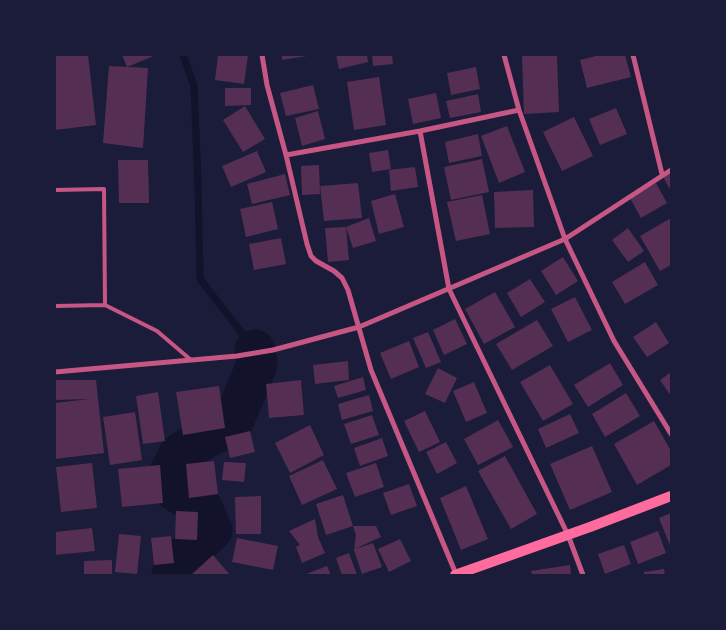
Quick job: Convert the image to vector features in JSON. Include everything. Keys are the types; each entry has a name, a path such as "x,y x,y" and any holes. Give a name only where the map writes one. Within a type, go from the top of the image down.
{"main road":[{"path":"456,575 671,496"}],"street":[{"path":"262,55 267,85 311,256 342,278 348,290 371,370 456,575"},
{"path":"504,55 519,110 566,239 614,341 671,434"},
{"path":"633,55 662,174"},
{"path":"286,155 420,132 519,110"},
{"path":"420,132 449,289 568,535 583,575"},
{"path":"55,372 237,356 272,350 359,327 566,239 662,174 671,170"}],"lane":[{"path":"55,190 104,189 105,305"},
{"path":"55,306 105,305 157,331 191,360"}],"building":[{"path":"55,55 88,55 96,125 55,130"},
{"path":"122,55 156,55 127,67"},
{"path":"218,55 248,55 244,84 215,80"},
{"path":"282,55 307,55 307,56 282,60"},
{"path":"336,55 367,55 368,62 339,69"},
{"path":"372,55 392,55 393,64 373,66"},
{"path":"522,55 557,55 559,112 524,114"},
{"path":"600,55 625,55 631,77 587,88 580,60"},
{"path":"109,66 148,68 143,148 103,143"},
{"path":"476,67 480,89 451,95 447,73"},
{"path":"379,77 386,125 354,130 347,82"},
{"path":"313,85 319,109 286,116 280,93"},
{"path":"225,88 251,88 251,105 225,106"},
{"path":"436,93 441,118 413,124 408,99"},
{"path":"478,94 481,112 450,118 446,101"},
{"path":"245,106 265,139 243,152 223,120"},
{"path":"616,108 627,134 600,145 589,119"},
{"path":"318,111 325,139 302,146 295,118"},
{"path":"574,117 593,156 562,171 543,132"},
{"path":"507,126 525,172 499,183 481,136"},
{"path":"478,134 482,156 449,163 445,142"},
{"path":"388,150 391,169 372,172 369,153"},
{"path":"257,151 266,172 231,187 222,166"},
{"path":"482,159 489,192 451,200 444,167"},
{"path":"118,160 148,160 149,203 119,203"},
{"path":"319,165 320,194 302,195 301,166"},
{"path":"415,167 418,187 391,191 389,170"},
{"path":"671,173 671,191 663,177"},
{"path":"285,174 290,195 252,204 247,184"},
{"path":"358,183 362,218 324,221 320,186"},
{"path":"656,183 667,203 641,218 630,198"},
{"path":"533,190 534,227 495,228 494,192"},
{"path":"395,194 404,227 379,234 371,201"},
{"path":"482,195 490,234 456,241 447,202"},
{"path":"272,202 278,229 246,237 240,209"},
{"path":"369,218 376,241 353,248 346,227"},
{"path":"671,218 671,265 660,271 640,236"},
{"path":"346,227 349,260 328,262 325,228"},
{"path":"628,228 644,251 628,262 612,240"},
{"path":"281,238 286,264 254,270 249,244"},
{"path":"563,257 578,281 556,295 541,271"},
{"path":"645,262 658,285 625,304 612,282"},
{"path":"530,279 545,302 521,317 507,293"},
{"path":"495,292 515,327 484,344 465,309"},
{"path":"575,297 592,330 568,342 551,309"},
{"path":"455,319 467,344 444,355 433,330"},
{"path":"537,320 553,346 512,370 496,344"},
{"path":"656,322 669,343 647,357 633,337"},
{"path":"428,332 441,362 426,368 413,338"},
{"path":"409,341 419,367 391,379 380,353"},
{"path":"348,361 349,380 315,384 313,365"},
{"path":"610,363 623,385 588,407 574,385"},
{"path":"550,365 573,404 543,421 520,382"},
{"path":"438,368 457,378 445,403 425,394"},
{"path":"671,372 671,396 660,380"},
{"path":"363,377 366,390 338,398 334,386"},
{"path":"55,380 96,380 104,453 55,459 55,403 89,399 55,400"},
{"path":"301,380 304,415 269,418 266,384"},
{"path":"474,382 487,413 466,422 453,391"},
{"path":"219,386 225,428 183,435 176,392"},
{"path":"158,392 165,441 143,444 136,396"},
{"path":"626,393 640,416 605,437 592,414"},
{"path":"369,395 373,411 342,420 338,404"},
{"path":"425,411 440,442 419,452 404,421"},
{"path":"135,412 142,460 110,465 103,417"},
{"path":"570,414 579,433 546,448 538,429"},
{"path":"372,415 379,435 351,444 344,424"},
{"path":"498,420 513,447 478,465 464,439"},
{"path":"654,421 671,451 671,465 637,485 614,444"},
{"path":"310,425 324,455 290,473 275,443"},
{"path":"250,431 255,452 230,458 225,437"},
{"path":"382,438 388,456 360,466 354,448"},
{"path":"446,442 457,463 437,474 426,452"},
{"path":"592,446 612,492 570,510 550,464"},
{"path":"505,456 537,514 511,529 478,471"},
{"path":"323,460 337,489 302,505 289,476"},
{"path":"214,461 218,494 189,498 186,464"},
{"path":"224,462 246,463 244,482 222,480"},
{"path":"92,463 97,508 61,512 56,467"},
{"path":"376,463 384,487 355,497 346,473"},
{"path":"160,465 163,503 122,507 118,469"},
{"path":"409,484 417,506 391,515 383,493"},
{"path":"466,486 488,539 461,550 440,498"},
{"path":"343,495 353,526 326,535 316,504"},
{"path":"261,496 261,534 236,534 235,497"},
{"path":"176,511 198,512 197,540 175,539"},
{"path":"671,513 671,548 659,518"},
{"path":"315,519 318,537 325,553 302,563 296,547 300,545 289,531"},
{"path":"353,526 376,526 381,537 355,549 373,543 382,567 362,574 354,550 356,535"},
{"path":"92,528 95,551 55,555 55,532"},
{"path":"658,531 666,553 638,564 630,542"},
{"path":"119,534 141,536 137,574 115,572"},
{"path":"171,536 174,563 154,565 151,538"},
{"path":"237,538 278,546 273,570 232,562"},
{"path":"400,539 411,561 389,572 378,549"},
{"path":"624,545 631,564 605,574 598,554"},
{"path":"349,553 357,575 342,575 336,558"},
{"path":"213,555 230,575 191,575"},
{"path":"112,560 112,575 84,575 84,561"},
{"path":"570,565 571,575 532,575 531,571"},
{"path":"327,566 331,575 304,575"},
{"path":"664,569 665,575 644,575 644,572"}],"waterway":[{"path":"183,55 194,86 200,279 255,350"},
{"path":"172,575 183,558 212,530 202,508 174,490 169,474 179,454 212,434 230,429 257,365 255,350"}]}
